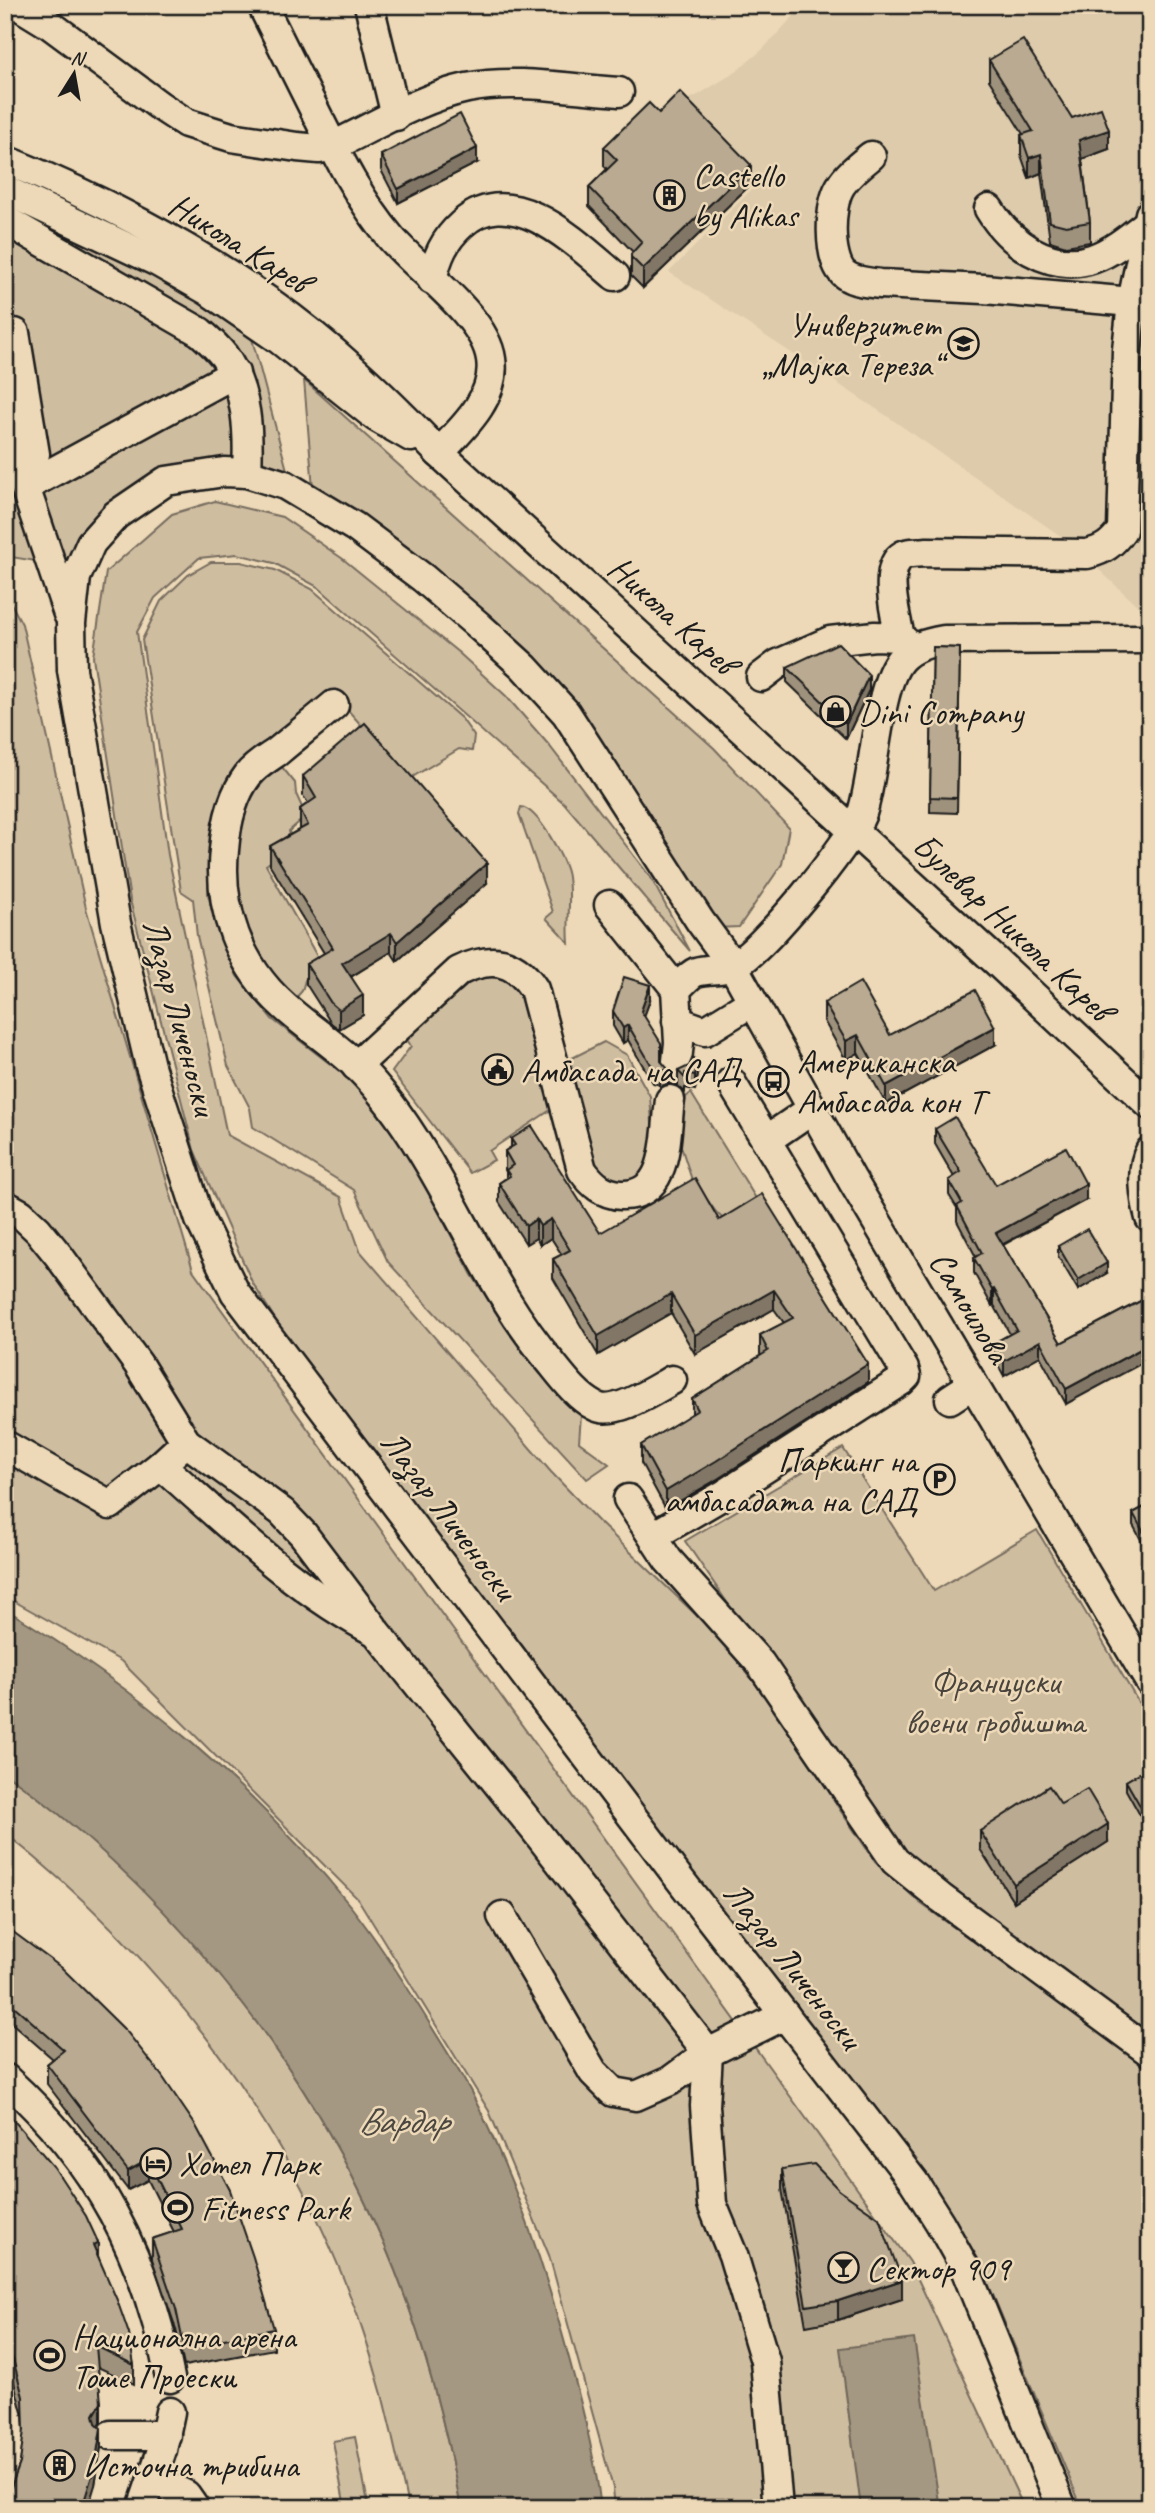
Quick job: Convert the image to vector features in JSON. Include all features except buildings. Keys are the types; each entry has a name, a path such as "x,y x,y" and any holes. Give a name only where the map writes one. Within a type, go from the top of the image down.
{"street":[{"path":"18,5 49,24 186,123 231,137 298,147 319,149 333,146 451,92 484,86 532,86 619,92"},
{"path":"262,5 359,195 394,241 477,326 488,345 492,365 490,384 468,422 439,453"},
{"path":"369,5 396,116"},
{"path":"871,156 839,188 833,209 834,248 839,266 848,276 863,282 880,284 984,289 1132,302"},
{"name":"Никола Карев","path":"5,160 136,222 268,300 365,379 439,453 853,832"},
{"name":"Никола Карев","path":"5,190 156,261 207,290 280,340 376,417 439,453"},
{"path":"432,280 441,250 452,234 478,212 499,207 512,208 540,219 615,276"},
{"path":"989,209 999,226 1012,238 1048,260 1063,263 1083,262 1102,255 1149,218"},
{"path":"676,989 695,973 733,966 752,952 803,897 853,832 862,814 890,679 907,643 891,575 895,562 904,554 1087,554 1103,550 1122,530 1125,516 1125,379 1132,302 1149,218"},
{"path":"5,220 200,332 222,353 235,373 249,433 247,473"},
{"path":"15,333 35,454 25,487"},
{"path":"25,487 235,373"},
{"path":"5,412 25,487 71,623"},
{"name":"Лазар Личеноски","path":"733,966 700,921 566,713 524,667 423,578 355,527 285,485 247,473 224,472 166,481 116,515 91,543 76,577 71,623 72,670 116,923 150,1066 200,1220 235,1292 914,2182 964,2266 1062,2508"},
{"path":"761,677 778,664 830,640 875,636 907,643 944,640 1150,639"},
{"path":"334,705 250,774 237,793 225,839 223,888 236,940 261,981 281,1003 356,1066 378,1090 421,1149 486,1270 515,1315 547,1358 583,1397 595,1406 609,1409 632,1402 672,1380"},
{"name":"Булевар Никола Карев","path":"853,832 998,962 1150,1105"},
{"path":"609,905 676,989 679,1044 676,1070"},
{"path":"356,1066 459,971 494,961 519,970 534,989 582,1170 600,1190 612,1194 635,1194 647,1189 655,1181 662,1160 670,1101"},
{"name":"Самоилова","path":"733,966 961,1391 1150,1682"},
{"path":"677,1021 705,1031 752,1002"},
{"path":"653,1536 906,1376 905,1369 731,1082"},
{"path":"768,1139 812,1109"},
{"path":"1150,1151 1145,1159 1146,1205 1150,1218"},
{"path":"5,1205 21,1214 38,1230 59,1256 138,1364 186,1442 282,1512 303,1534 376,1632 535,1830 708,2053 705,2106 712,2204 733,2255 765,2361 778,2508"},
{"path":"5,1446 110,1505 186,1442"},
{"path":"161,1465 269,1559 340,1614 376,1632"},
{"path":"628,1499 668,1560 760,1663 895,1861 1150,2052"},
{"path":"502,1916 593,2072 613,2092 636,2096 670,2081 708,2053 785,2015"},
{"path":"5,2078 60,2133 88,2169 111,2209 150,2298 170,2378"},
{"path":"111,2435 168,2424 142,2508"},
{"path":"152,2479 186,2495 195,2508"}],"shaded area":[{"name":"Универзитет „Мајка Тереза“","path":"804,5 1150,5 1150,608 1140,608 1068,541 887,416 669,272 757,184 679,103 734,73 762,50"}],"green space":[{"path":"5,198 168,277 251,335 287,470 171,469 81,552 60,565 5,556"},
{"path":"304,380 714,748 789,828 782,864 739,927 715,928 566,699 313,488"},
{"path":"215,501 282,517 343,559 459,653 506,696 548,744 651,878 690,951 565,804 318,587 274,563 237,554 199,558 155,598 137,632 168,855 227,1135 341,1197 360,1251 551,1472 716,1634 791,1729 840,1810 875,1861 920,1903 1108,2038 1150,2063 1150,2508 1082,2508 978,2259 930,2182 335,1415 252,1282 194,1150 130,900 93,657 106,572 172,514"},
{"path":"211,562 241,562 275,570 312,589 462,719 474,736 472,751 459,749 409,779 330,690 257,750 229,785 215,811 208,894 217,931 237,976 272,1019 356,1084 395,1129 472,1275 512,1336 581,1415 579,1442 609,1464 587,1479 388,1262 354,1190 253,1127 250,1108 228,1066 197,936 193,899 181,891 142,640 161,601 188,575"},
{"path":"5,592 22,624 86,908 193,1270 910,2262 1024,2508 615,2508 613,2488 549,2255 489,2111 358,1899 121,1661 5,1596"},
{"path":"282,767 295,783 296,794 306,816 289,831 293,845 266,865 323,967 305,980 302,991 294,1000 263,971 238,904 234,853 244,804 274,770"},
{"path":"521,807 535,816 543,826 566,869 569,885 569,943 546,918 553,912 519,814"},
{"path":"495,973 520,988 555,1107 489,1151 494,1160 470,1173 392,1072 411,1046 406,1038 475,978"},
{"path":"604,1042 627,1055 650,1096 655,1163 645,1178 626,1185 603,1180 590,1156 570,1059"},
{"path":"691,1093 760,1205 729,1225 716,1212 691,1177 678,1137 686,1097"},
{"name":"Француски воени гробишта","path":"843,1448 934,1591 1037,1530 1150,1722 1150,2043 904,1860 685,1541"},
{"path":"5,1773 60,1815 113,1861 163,1911 211,1964 296,2078 364,2200 396,2274 434,2389 461,2508 408,2508 368,2346 336,2260 297,2179 251,2101 198,2027 140,1958 75,1893 5,1833"},
{"path":"355,2437 369,2508 345,2508 333,2441"}],"water":[{"name":"Вардар","path":"5,1609 101,1672 192,1743 235,1782 315,1864 352,1908 396,1970 471,2092 523,2210 544,2271 574,2376 590,2442 601,2508 461,2508 434,2389 396,2274 364,2200 296,2079 211,1964 163,1911 113,1861 60,1815 5,1773"},
{"path":"914,2339 940,2508 861,2508 840,2348"}],"place":[{"name":"Castello by Alikas","path":"670,195"},
{"name":"Универзитет „Мајка Тереза“","path":"964,344"},
{"name":"Dini Company","path":"835,712"},
{"name":"Амбасада на САД","path":"498,1070"},
{"name":"Американска Амбасада кон Т","path":"774,1081"},
{"name":"Паркинг на амбасадата на САД","path":"940,1480"},
{"name":"Хотел Парк","path":"156,2163"},
{"name":"Fitness Park","path":"178,2208"},
{"name":"Сектор 909","path":"843,2268"},
{"name":"Национална арена Тоше Проески","path":"49,2356"},
{"name":"Источна трибина","path":"60,2465"}]}
